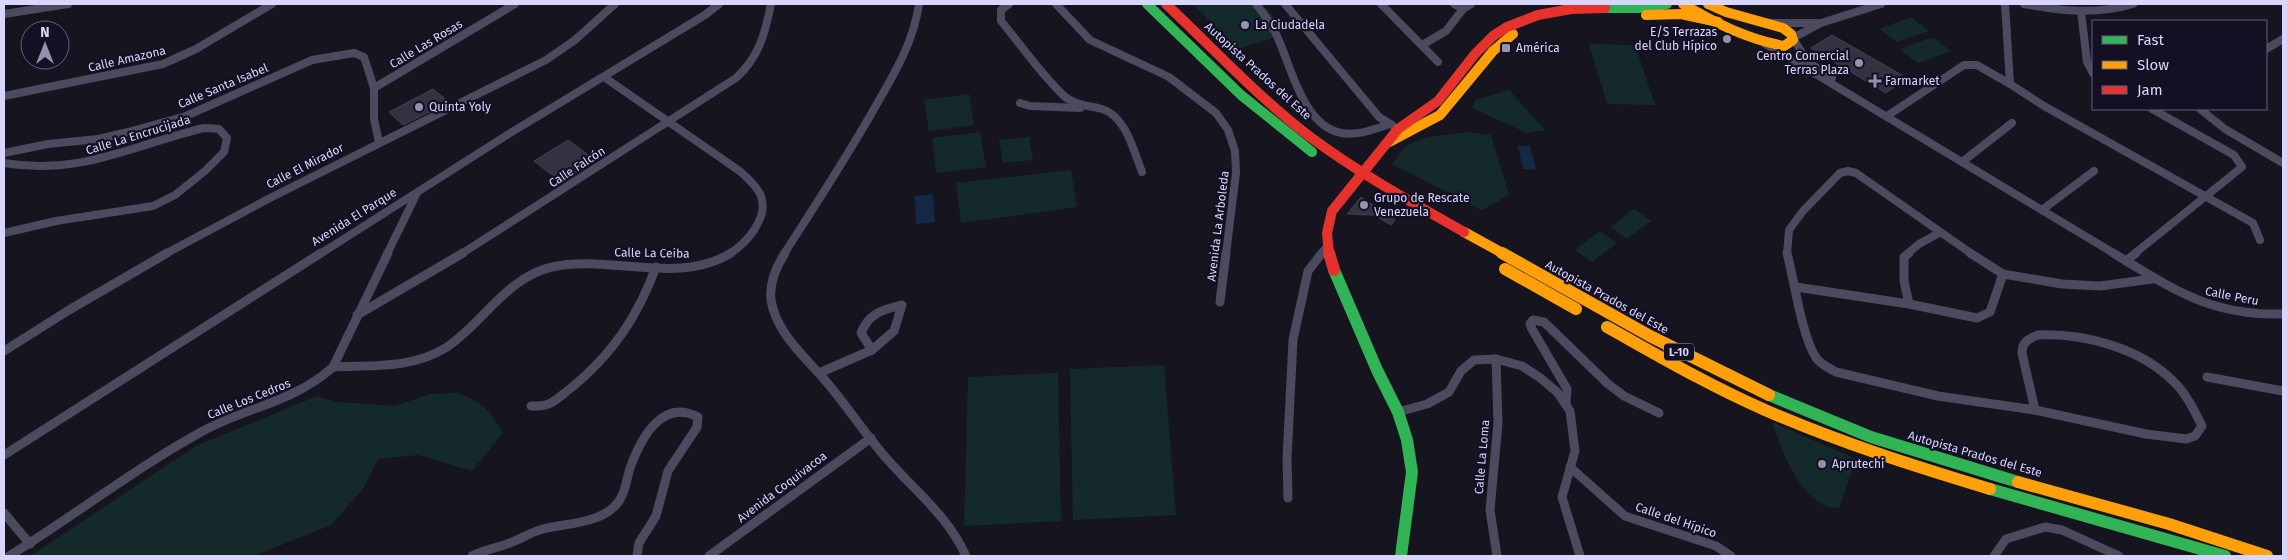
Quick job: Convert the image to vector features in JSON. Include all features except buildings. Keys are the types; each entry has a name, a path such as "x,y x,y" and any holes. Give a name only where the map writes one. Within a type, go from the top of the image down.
{"main road":[{"path":"1147,4 1241,95 1275,125 1345,174 1477,253"},
{"name":"Autopista Prados del Este","path":"1166,4 1288,119 1351,165 1600,310 1710,368 1764,394 1878,439 2175,526 2267,556"},
{"path":"1683,4 1764,43 1784,46 1791,43 1793,38 1784,28 1713,7 1695,4"},
{"path":"1401,556 1412,472 1407,440 1398,412 1339,284 1330,256 1329,220 1332,212 1398,128 1428,110 1438,101 1488,40 1520,22 1573,9 1637,9 1660,5"},
{"path":"1398,128 1429,122 1448,107 1499,44 1512,34 1536,24 1580,16 1675,14 1718,22"},
{"name":"Autopista Prados del Este","path":"1494,262 1714,386 1815,430 1926,470 2225,556"}],"street":[{"path":"4,14 68,4"},
{"name":"Calle Amazona","path":"4,96 163,64 196,49 272,4"},
{"name":"Calle Las Rosas","path":"374,88 515,4"},
{"name":"Calle El Mirador","path":"4,350 54,317 160,255 379,142 546,60 575,40 615,4"},
{"name":"Avenida El Parque","path":"4,454 507,135 705,15 719,4"},
{"name":"Calle Falcón","path":"356,316 465,252 670,121 748,68 762,43 771,4"},
{"path":"919,4 916,22 896,68 863,130 778,264 770,283 772,305 782,326 801,355 819,373 886,458 937,508 959,540 966,556"},
{"path":"1009,4 1001,10 1001,21 1062,94 1077,105 1088,108"},
{"name":"Avenida La Arboleda","path":"1056,4 1083,34 1098,45 1146,64 1169,76 1216,113 1228,130 1235,151 1236,173 1220,302"},
{"path":"1256,4 1271,21 1302,99 1320,121 1335,131 1353,132 1398,128"},
{"path":"1285,4 1379,117 1398,128"},
{"path":"1381,4 1438,62"},
{"path":"1454,4 1464,8"},
{"path":"1422,45 1446,31 1464,8 1471,4"},
{"path":"1881,4 1821,23 1804,34 1793,38 1807,61 1871,103 1885,115"},
{"path":"2005,4 2010,84"},
{"path":"2024,4 2081,11 2108,12 2133,4"},
{"path":"2081,11 2087,62 2092,71"},
{"path":"1766,23 1821,23"},
{"path":"2267,48 2283,39"},
{"path":"1764,43 1885,115"},
{"name":"Calle Santa Isabel","path":"4,153 48,144 98,139 156,125 186,116 312,60 354,54 364,57 374,88 374,120 379,142"},
{"path":"1885,115 1964,65 1976,65 2204,197 2253,223 2260,240"},
{"name":"Calle La Ceiba","path":"333,368 407,364 431,356 447,347 468,331 517,284 533,274 551,267 589,264 656,267 704,266 725,259 748,240 762,214 764,202 760,190 741,172 604,77"},
{"path":"1050,108 1062,94"},
{"path":"1020,103 1050,108 1105,110 1116,117 1142,172"},
{"path":"2126,261 2242,167 2234,155 2154,110"},
{"path":"2201,110 2243,140 2252,143 2283,163"},
{"path":"2208,110 2247,136 2252,143"},
{"name":"Calle Peru","path":"1885,115 2126,261 2152,279 2198,302 2234,312 2268,316 2283,314"},
{"path":"1962,162 2012,123"},
{"name":"Calle La Encrucijada","path":"4,163 35,168 66,166 204,128 219,129 227,138 227,147 224,152 205,171 175,195 153,206 56,221 4,233"},
{"path":"2035,410 2022,356 2022,345 2028,338 2044,334 2064,334 2124,350 2170,377 2194,409 2202,426 2195,436 2186,439 2146,434 2035,410 1938,396 1836,372 1816,358 1801,320 1796,287 1787,253 1789,230 1803,211 1840,173 1848,171 1856,173 1939,233 2003,274 2062,284 2100,286 2152,279"},
{"path":"2042,210 2094,172"},
{"name":"Calle Los Cedros","path":"9,556 202,432 297,394 317,382 333,368 356,316 417,193"},
{"path":"1909,304 1904,281 1904,257 1919,244 1939,233"},
{"path":"1288,498 1287,458 1294,340 1308,271 1329,244"},
{"path":"531,406 547,406 580,382 605,357 630,326 642,306 656,267"},
{"path":"1796,287 1909,304 1977,318 1990,312 2003,274"},
{"path":"819,373 872,350 894,331 902,305 874,312 864,322 861,332 872,350"},
{"path":"1566,403 1568,397 1567,389 1532,329 1530,324 1533,320 1544,322 1624,396 1659,413"},
{"path":"1398,412 1427,404 1449,392 1461,371 1474,360 1496,359 1522,366 1557,392 1570,411 1575,451 1562,498 1580,556"},
{"name":"Calle La Loma","path":"1496,359 1498,423 1490,510 1497,556"},
{"path":"2207,377 2283,390"},
{"path":"472,556 526,535 585,520 612,508 622,497 630,468 654,424 665,414 678,409 691,411 698,417 697,427 668,471 656,516 639,542 637,556"},
{"name":"Avenida Coquivacoa","path":"709,556 871,438"},
{"name":"Calle del Hípico","path":"1570,467 1625,516 1716,546 1731,556"},
{"path":"4,513 30,544"},
{"path":"1994,556 2006,539 2045,526 2062,530 2119,556"}],"green space":[{"name":"La Ciudadela","path":"1193,4 1261,4 1272,14 1279,36 1238,49"},
{"path":"1911,17 1929,31 1897,42 1879,29"},
{"path":"1933,37 1951,51 1918,63 1900,49"},
{"path":"1589,44 1635,45 1655,105 1607,104"},
{"path":"1509,90 1545,130 1527,133 1472,108 1476,100"},
{"path":"969,94 974,125 929,131 924,100"},
{"path":"980,132 986,167 936,173 932,138"},
{"path":"1467,132 1491,135 1509,195 1482,210 1392,164 1407,145 1427,137"},
{"path":"1029,137 1033,160 1003,163 999,140"},
{"path":"1071,170 1077,207 961,223 956,183"},
{"path":"1634,209 1651,221 1627,239 1610,227"},
{"path":"1600,231 1617,243 1592,262 1575,250"},
{"path":"1164,365 1176,515 1073,520 1070,369"},
{"path":"1058,373 1061,521 964,526 968,377"},
{"path":"457,393 479,403 490,413 503,433 472,471 418,455 378,459 363,489 331,525 254,556 30,556 196,446 317,396 338,402 395,406 430,394"},
{"name":"Aprutechi","path":"1772,422 1856,459 1839,508 1824,505 1814,498 1797,479 1780,444"}],"water":[{"path":"1518,146 1530,146 1536,170 1523,169"},
{"path":"933,194 935,222 916,224 915,196"}],"traffic: fast":[{"path":"1147,4 1241,95 1312,152"},
{"path":"1605,8 1639,8 1667,4"},
{"path":"1334,270 1377,370 1398,412 1407,440 1412,472 1401,556"},
{"path":"1769,395 1871,437 2018,482"},
{"path":"1990,489 2225,556"}],"traffic: slow":[{"path":"1683,4 1719,24 1758,40 1784,46 1793,40 1791,34 1783,28 1726,12 1708,4"},
{"path":"1646,15 1681,14 1718,22"},
{"path":"1389,142 1440,115 1493,51 1513,34"},
{"path":"1464,232 1650,336 1769,395"},
{"path":"1505,269 1576,309"},
{"path":"1607,327 1665,360 1765,410 1876,452 1990,489"},
{"path":"2018,482 2169,524 2267,556"}],"traffic: jam":[{"path":"1166,4 1257,92 1288,119 1352,166 1464,232"},
{"path":"1334,270 1329,256 1327,240 1329,218 1332,211 1398,129 1438,101 1481,47 1493,36 1522,20 1571,9 1605,8"}],"place":[{"name":"La Ciudadela","path":"1245,25"},
{"name":"E/S Terrazas del Club Hípico","path":"1727,39"},
{"name":"América","path":"1506,48"},
{"name":"Centro Comercial Terras Plaza","path":"1859,63"},
{"name":"Farmarket","path":"1875,81"},
{"name":"Quinta Yoly","path":"419,107"},
{"name":"Grupo de Rescate Venezuela","path":"1364,205"},
{"name":"Aprutechi","path":"1822,464"}]}
